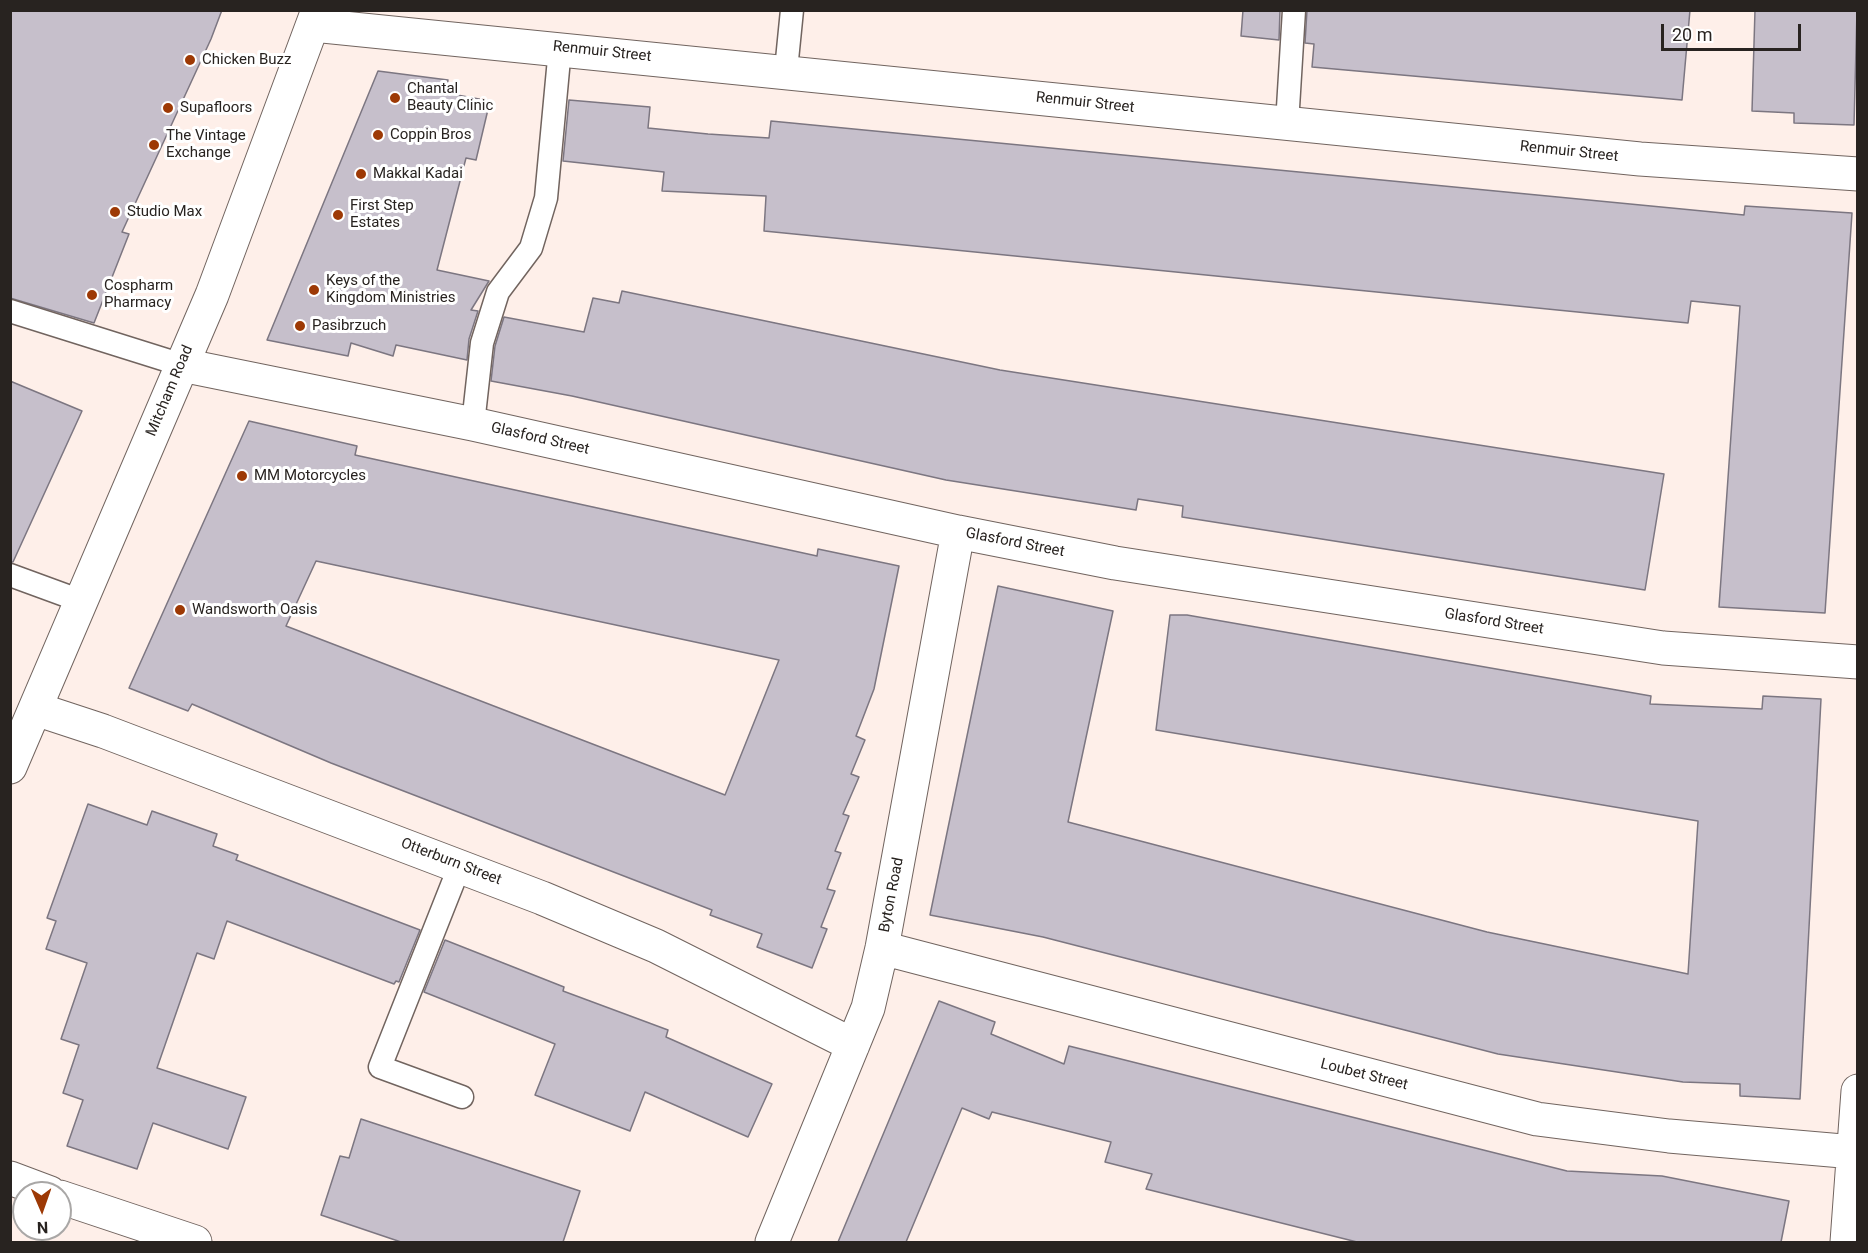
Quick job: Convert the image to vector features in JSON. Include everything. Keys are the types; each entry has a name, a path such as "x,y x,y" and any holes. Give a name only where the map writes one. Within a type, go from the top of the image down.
{"street":[{"name":"Renmuir Street","path":"316,18 560,48 1287,124 1628,158 1857,174"},
{"name":"Mitcham Road","path":"10,767 212,295 316,18"},
{"name":"Glasford Street","path":"182,365 473,424 958,532 1126,565 1664,648 1857,662"},
{"name":"Byton Road","path":"772,1242 868,1008 882,948 958,532"},
{"name":"Otterburn Street","path":"36,709 103,731 460,865 656,946 853,1045"},
{"name":"Loubet Street","path":"882,948 1537,1119 1669,1136 1854,1152"},
{"path":"1847,1242 1857,1091"},
{"path":"72,1201 195,1242"}],"lane":[{"path":"786,70 792,10"},
{"path":"1287,124 1294,10"},
{"path":"473,424 482,343 498,292 531,248 546,198 560,48"},
{"path":"10,311 182,365"},
{"path":"10,575 81,601"},
{"path":"460,865 380,1067 462,1097"}],"building":[{"path":"10,10 222,10 211,39 122,232 129,234 94,323 10,298"},
{"path":"1243,10 1280,10 1279,40 1241,36"},
{"path":"1307,10 1690,10 1682,100 1312,67 1314,44 1305,43"},
{"path":"1755,10 1857,10 1854,125 1794,123 1794,113 1752,111"},
{"path":"378,71 448,80 446,93 490,101 476,160 466,158 437,270 489,281 471,310 478,311 469,339 467,360 396,345 393,356 351,343 348,356 267,340"},
{"path":"569,100 650,107 648,128 708,134 769,138 771,121 1744,215 1745,206 1852,213 1825,613 1719,607 1740,306 1691,301 1688,323 764,231 766,196 662,191 664,172 563,161"},
{"path":"622,291 1000,370 1664,474 1645,590 1182,517 1183,506 1138,499 1136,510 946,480 572,396 491,381 495,346 504,317 584,332 593,298 619,303"},
{"path":"10,381 82,411 13,562 10,562"},
{"path":"249,421 357,446 355,455 817,556 818,549 899,566 874,689 856,736 865,740 851,774 859,777 843,814 849,816 835,851 841,853 827,889 835,891 821,927 827,929 812,968 757,947 762,934 710,915 712,910 331,763 192,704 188,711 129,688","holes":["316,561 779,660 725,795 286,626"]},
{"path":"998,586 1113,611 1068,822 1487,932 1688,974 1698,821 1156,730 1170,615 1187,615 1651,696 1650,704 1762,709 1763,696 1821,699 1800,1099 1740,1096 1740,1084 1683,1082 1498,1054 1043,937 930,915"},
{"path":"88,804 147,825 152,811 217,834 213,846 238,855 236,860 420,930 399,982 396,981 394,984 227,921 214,959 197,953 157,1068 246,1097 228,1149 153,1123 137,1169 67,1146 83,1100 63,1093 79,1045 61,1039 87,963 46,949 56,921 47,918"},
{"path":"445,940 564,987 563,991 668,1030 666,1037 772,1084 748,1137 645,1092 630,1131 535,1095 555,1044 424,992"},
{"path":"939,1001 995,1022 991,1034 1064,1064 1069,1046 1567,1171 1662,1176 1789,1201 1781,1242 1357,1242 1146,1189 1152,1174 1105,1162 1111,1142 992,1112 989,1119 962,1108 906,1242 838,1242"},
{"path":"361,1119 580,1191 563,1242 401,1242 321,1215 340,1156 349,1158"}],"place":[{"name":"Chicken Buzz","path":"190,60"},
{"name":"Chantal Beauty Clinic","path":"395,98"},
{"name":"Supafloors","path":"168,108"},
{"name":"Coppin Bros","path":"378,135"},
{"name":"The Vintage Exchange","path":"154,145"},
{"name":"Makkal Kadai","path":"361,174"},
{"name":"Studio Max","path":"115,212"},
{"name":"First Step Estates","path":"338,215"},
{"name":"Keys of the Kingdom Ministries","path":"314,290"},
{"name":"Cospharm Pharmacy","path":"92,295"},
{"name":"Pasibrzuch","path":"300,326"},
{"name":"MM Motorcycles","path":"242,476"},
{"name":"Wandsworth Oasis","path":"180,610"}]}
